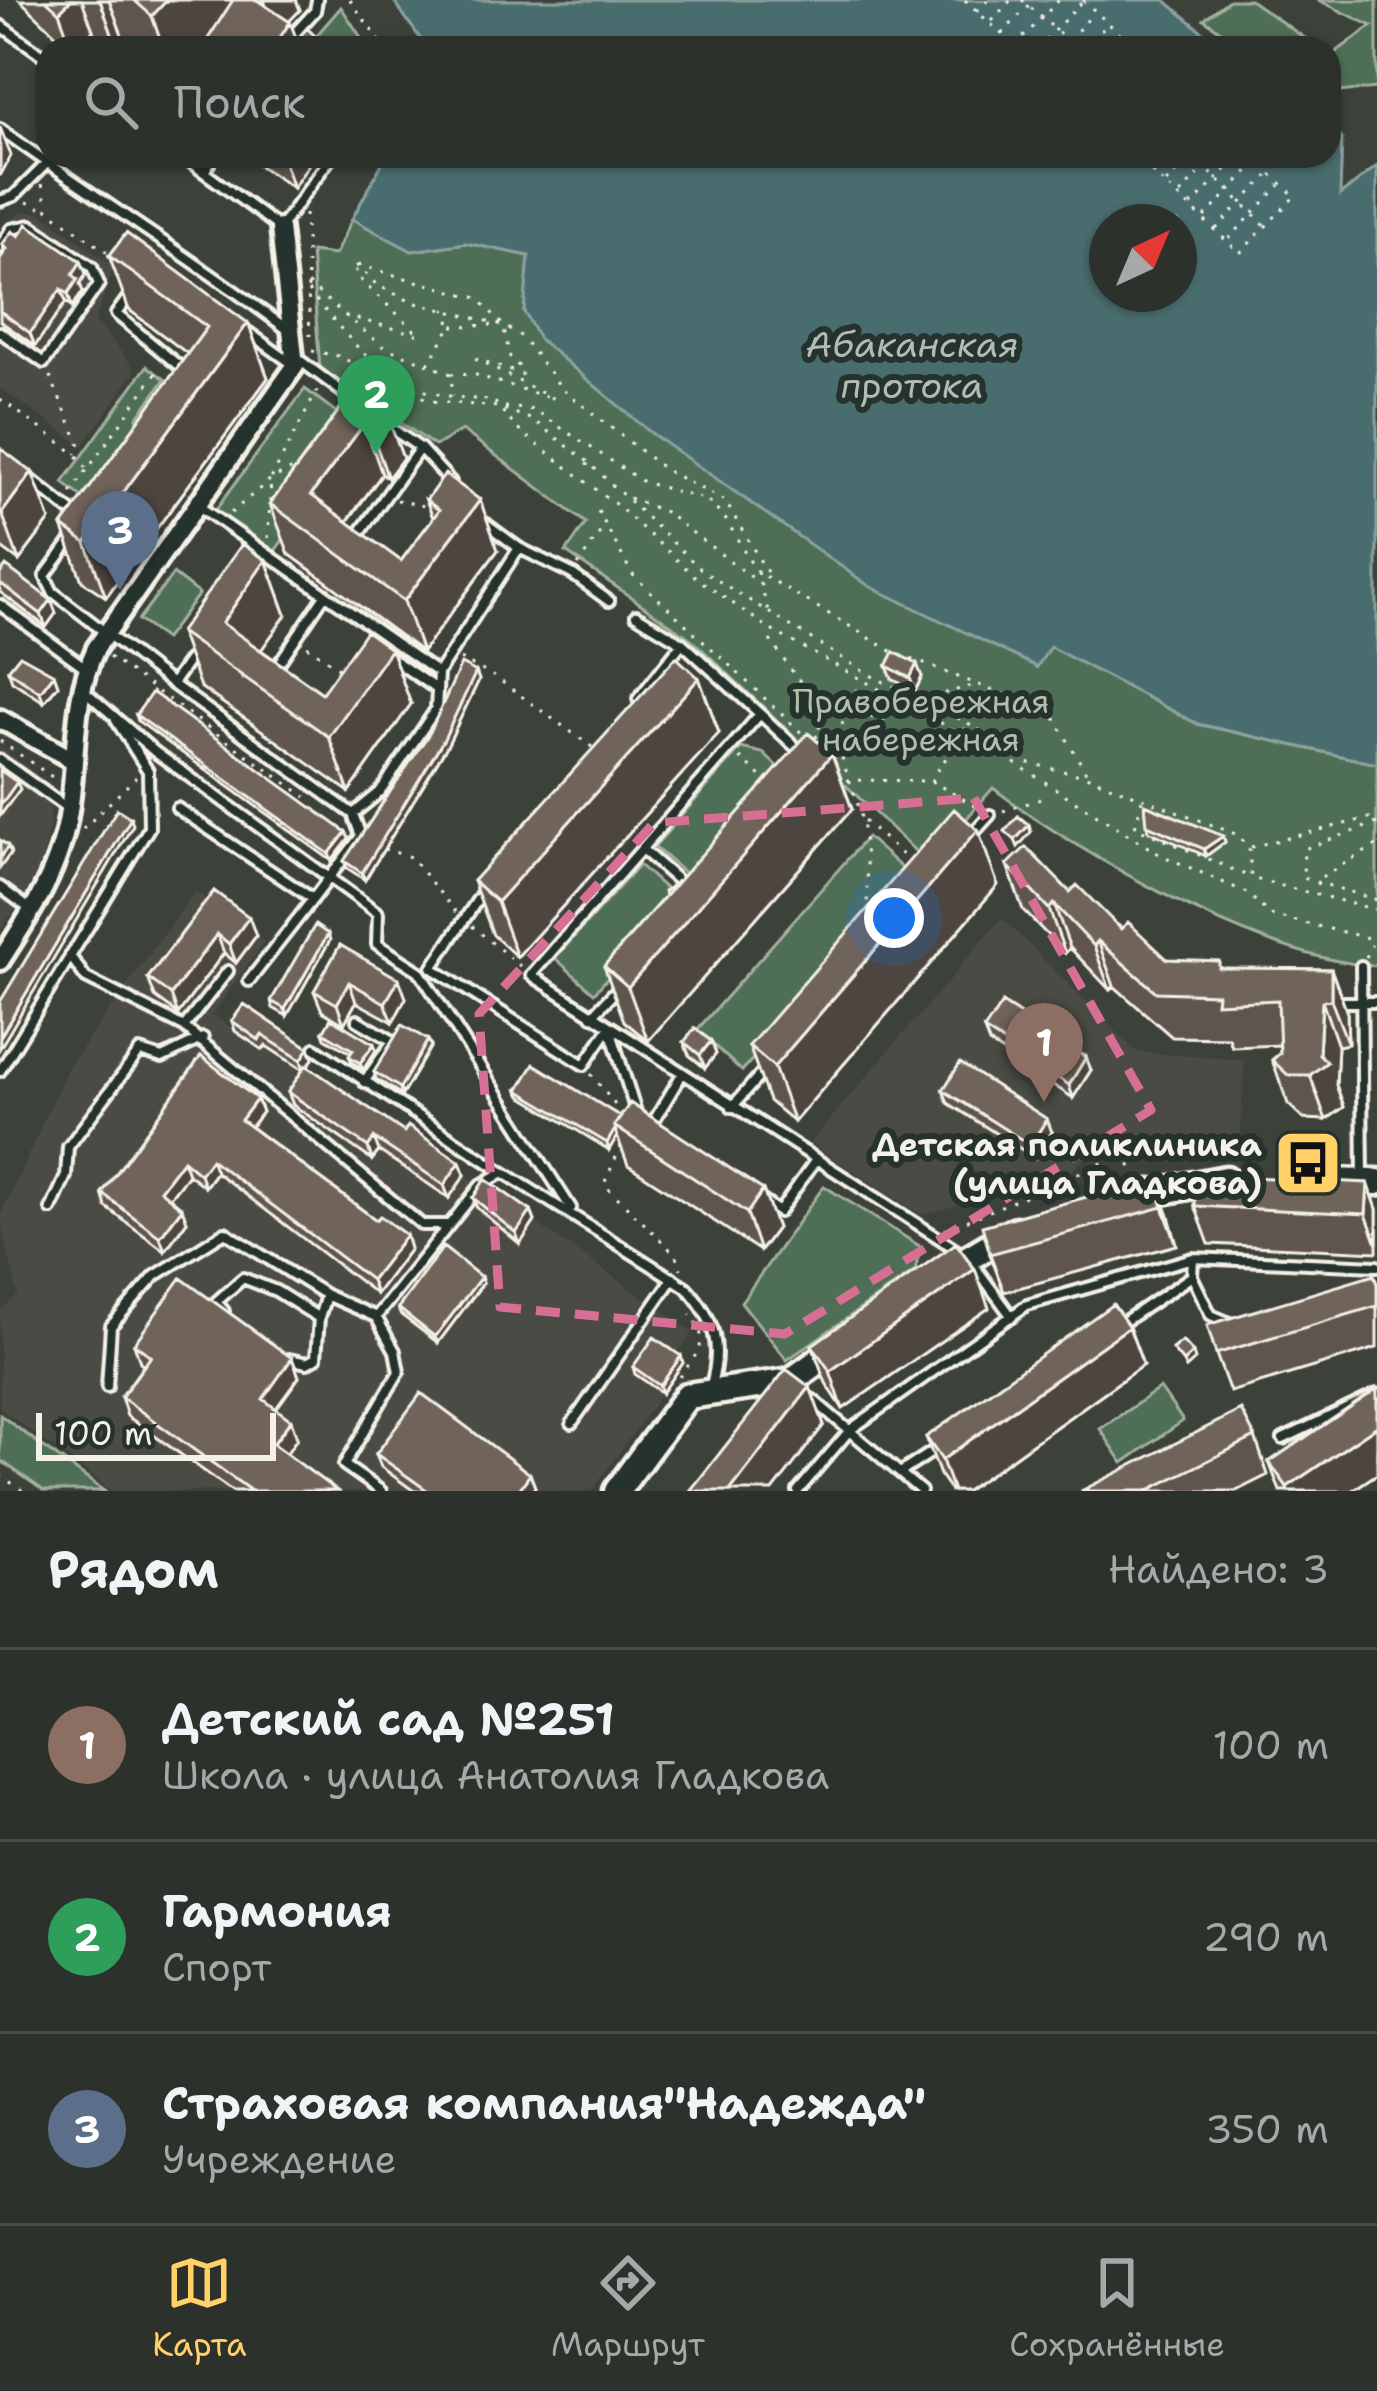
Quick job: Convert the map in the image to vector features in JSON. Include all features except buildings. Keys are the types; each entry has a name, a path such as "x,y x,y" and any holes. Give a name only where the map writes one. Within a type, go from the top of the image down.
{"main road":[{"path":"1110,1202 1248,1180"},
{"path":"1288,1181 1370,1182"},
{"path":"927,1284 968,1256 1035,1224"},
{"path":"616,1491 687,1396 709,1389 791,1381 868,1325"}],"street":[{"path":"0,961 59,859 70,810 71,759 86,668 101,640 301,358 280,228"},
{"path":"0,719 71,759"},
{"path":"764,1408 791,1381"}],"lane":[{"path":"292,36 315,11 316,0"},
{"path":"0,25 36,50"},
{"path":"0,129 36,161"},
{"path":"0,201 14,196 42,168"},
{"path":"45,168 165,238 294,334"},
{"path":"198,168 280,228 323,168"},
{"path":"204,172 206,168"},
{"path":"0,247 11,230 31,225 92,267 99,284 44,363 0,332"},
{"path":"142,279 116,314 190,375"},
{"path":"242,328 301,358 420,448 464,496"},
{"path":"371,555 353,542 420,448"},
{"path":"16,468 84,521"},
{"path":"200,506 438,673"},
{"path":"474,515 519,548 572,574 609,601"},
{"path":"96,519 84,521 45,576 53,592 101,640 172,684 353,814 361,836 249,981"},
{"path":"353,814 380,792 436,709 433,687 448,652 519,548"},
{"path":"253,574 267,556"},
{"path":"277,680 275,668 325,596"},
{"path":"0,605 86,668"},
{"path":"636,615 682,643 818,768"},
{"path":"625,715 682,643"},
{"path":"172,684 199,647"},
{"path":"379,650 433,687"},
{"path":"80,688 379,913 377,944 419,971 574,1212"},
{"path":"0,1071 149,828 148,771 112,714"},
{"path":"760,714 531,974 968,1256 1012,1317"},
{"path":"0,760 70,810"},
{"path":"177,808 313,899"},
{"path":"960,848 990,815"},
{"path":"643,849 700,901"},
{"path":"492,881 462,918 432,968 584,1065 610,1027"},
{"path":"0,887 33,911"},
{"path":"70,956 86,978 203,1038 422,1226 447,1225"},
{"path":"1361,966 1370,1182"},
{"path":"184,1027 228,971"},
{"path":"592,1016 623,983"},
{"path":"1325,1000 1377,1001"},
{"path":"357,1020 393,1041 364,1082"},
{"path":"610,1027 637,1114 669,1140"},
{"path":"51,1209 66,1176 68,1147 140,1051 162,1058 203,1038"},
{"path":"315,1048 674,1278 710,1312 718,1360 709,1389"},
{"path":"732,1106 778,1054"},
{"path":"650,1128 682,1074"},
{"path":"742,1188 779,1212 815,1161"},
{"path":"376,1317 481,1185 503,1172"},
{"path":"107,1387 111,1326 155,1276 225,1232 326,1295 376,1317 395,1351 399,1372 344,1465 381,1491"},
{"path":"1192,1258 1192,1276 1211,1315 1228,1324 1246,1318"},
{"path":"798,1491 850,1430 1027,1305 1192,1258 1377,1265"},
{"path":"1114,1328 1192,1276"},
{"path":"236,1320 216,1302 243,1278 319,1318"},
{"path":"572,1423 674,1278"},
{"path":"279,1351 294,1363 316,1358 326,1295"},
{"path":"791,1381 921,1491"},
{"path":"1283,1439 1377,1394"},
{"path":"900,1473 939,1447"}],"path":[{"path":"350,0 376,36"},
{"path":"965,0 1002,34 1034,0"},
{"path":"977,11 988,0"},
{"path":"990,23 1011,0"},
{"path":"1022,0 1063,36"},
{"path":"1026,36 1059,0"},
{"path":"1048,36 1083,0 1121,35"},
{"path":"1073,36 1095,12"},
{"path":"1096,36 1108,23"},
{"path":"43,168 48,210"},
{"path":"1148,168 1186,204"},
{"path":"1153,173 1158,168"},
{"path":"1165,184 1181,168"},
{"path":"1178,196 1204,168"},
{"path":"1206,168 1265,225"},
{"path":"1194,204 1228,168"},
{"path":"1203,219 1250,168"},
{"path":"1197,214 1240,253 1295,196 1265,168"},
{"path":"1215,231 1270,173"},
{"path":"1227,241 1281,184"},
{"path":"14,196 48,210 121,262 133,291"},
{"path":"304,215 308,291 301,358 338,356 431,401 534,410 643,482 706,500 727,521 755,570 769,616"},
{"path":"344,315 420,335 356,276 356,265"},
{"path":"356,265 376,285 412,302 503,325"},
{"path":"356,265 478,298 503,325 522,337 563,391 664,470 725,501 768,573"},
{"path":"307,282 382,346 427,367 476,375 554,399 471,357 524,375 526,369 510,357 503,325"},
{"path":"308,291 372,365 430,395 493,400 517,429 740,610 861,682 962,734 1121,832 1247,893 1276,916 1377,940"},
{"path":"427,367 451,326 445,308"},
{"path":"451,326 503,325"},
{"path":"63,504 169,355"},
{"path":"44,363 80,445 76,454"},
{"path":"452,374 453,397"},
{"path":"267,556 271,479 324,379"},
{"path":"0,399 76,454 87,470"},
{"path":"498,406 532,420 587,461 704,572 769,616 968,723 1029,763 1089,777 1238,835 1249,848 1252,878"},
{"path":"221,522 271,479 312,460"},
{"path":"587,461 589,474"},
{"path":"82,478 97,489"},
{"path":"625,496 665,512 762,585"},
{"path":"386,497 431,507"},
{"path":"598,511 632,574 808,740"},
{"path":"572,574 604,527"},
{"path":"755,570 768,573 893,652 1052,713 1077,764 1089,777"},
{"path":"296,638 342,670"},
{"path":"101,640 323,809"},
{"path":"770,640 817,703 843,714 890,720"},
{"path":"448,652 495,677 597,751"},
{"path":"920,700 979,685"},
{"path":"857,689 843,714 841,768 862,820 868,906"},
{"path":"817,703 820,736"},
{"path":"932,781 968,723"},
{"path":"0,741 71,789"},
{"path":"730,748 773,787"},
{"path":"1065,772 1077,764"},
{"path":"818,768 846,780 932,781 990,815 1047,796"},
{"path":"82,830 100,818 129,781 148,771"},
{"path":"1142,799 1136,827 1252,878 1377,910"},
{"path":"862,820 914,865"},
{"path":"1249,848 1377,820"},
{"path":"1377,820 1304,849 1300,871 1318,886 1377,900"},
{"path":"361,836 410,857 462,918 531,974"},
{"path":"1318,886 1316,880 1377,845"},
{"path":"584,1065 630,1125"},
{"path":"940,1232 1121,1155 1146,1193"},
{"path":"0,1474 23,1491"}],"highlighted area":[{"path":"974,798 1151,1110 785,1334 500,1307 479,1014 654,823"}],"shaded area":[{"path":"24,211 42,213 114,267 95,320 136,370 83,446 0,388 0,227"},
{"path":"0,747 47,782 51,821 39,874 0,931"},
{"path":"195,891 264,942 212,1015 489,1190 693,1332 675,1356 683,1363 592,1491 112,1491 0,1408 0,1311 18,1295 0,1217 68,1067"},
{"path":"1002,918 1137,1052 1244,1060 1240,1153 1099,1144 1069,1174 922,1215 810,1143"}],"green space":[{"path":"1229,0 1250,0 1302,36 1227,36 1204,19"},
{"path":"1318,0 1377,0 1377,88 1341,92 1341,48 1372,26"},
{"path":"341,7 360,36 316,36"},
{"name":"Правобережная набережная","path":"352,219 412,251 466,243 530,256 524,312 1036,667 1050,646 1198,724 1377,764 1377,966 1282,946 1176,901 1075,844 993,788 928,863 691,639 566,552 586,523 462,430 435,446 320,368 311,252 335,255"},
{"path":"147,366 165,379 137,418 149,428 93,505 63,483"},
{"path":"305,389 363,432 272,555 214,512"},
{"path":"173,574 199,594 165,639 138,620"},
{"path":"741,748 763,753 782,771 701,887 654,847"},
{"path":"867,837 913,878 742,1071 697,1030"},
{"path":"639,865 669,892 668,912 594,993 555,958"},
{"path":"824,1186 921,1247 915,1271 787,1360 741,1302"},
{"path":"1160,1388 1183,1421 1123,1463 1100,1429"},
{"path":"0,1415 104,1491 44,1491 0,1460"}],"water":[{"path":"393,0 1165,0 1208,36 418,36"},
{"name":"Абаканская протока","path":"1377,166 1377,764 1198,724 1050,647 1037,667 869,586 651,433 539,339 524,312 529,256 466,243 412,251 352,219 380,168 1341,168 1340,195"}],"place":[{"name":"Гармония","path":"376,454"},
{"name":"Страховая компания\"Надежда\"","path":"120,590"},
{"name":"Детский сад №251","path":"1044,1102"},
{"name":"Детская поликлиника (улица Гладкова)","path":"1308,1163"}]}
